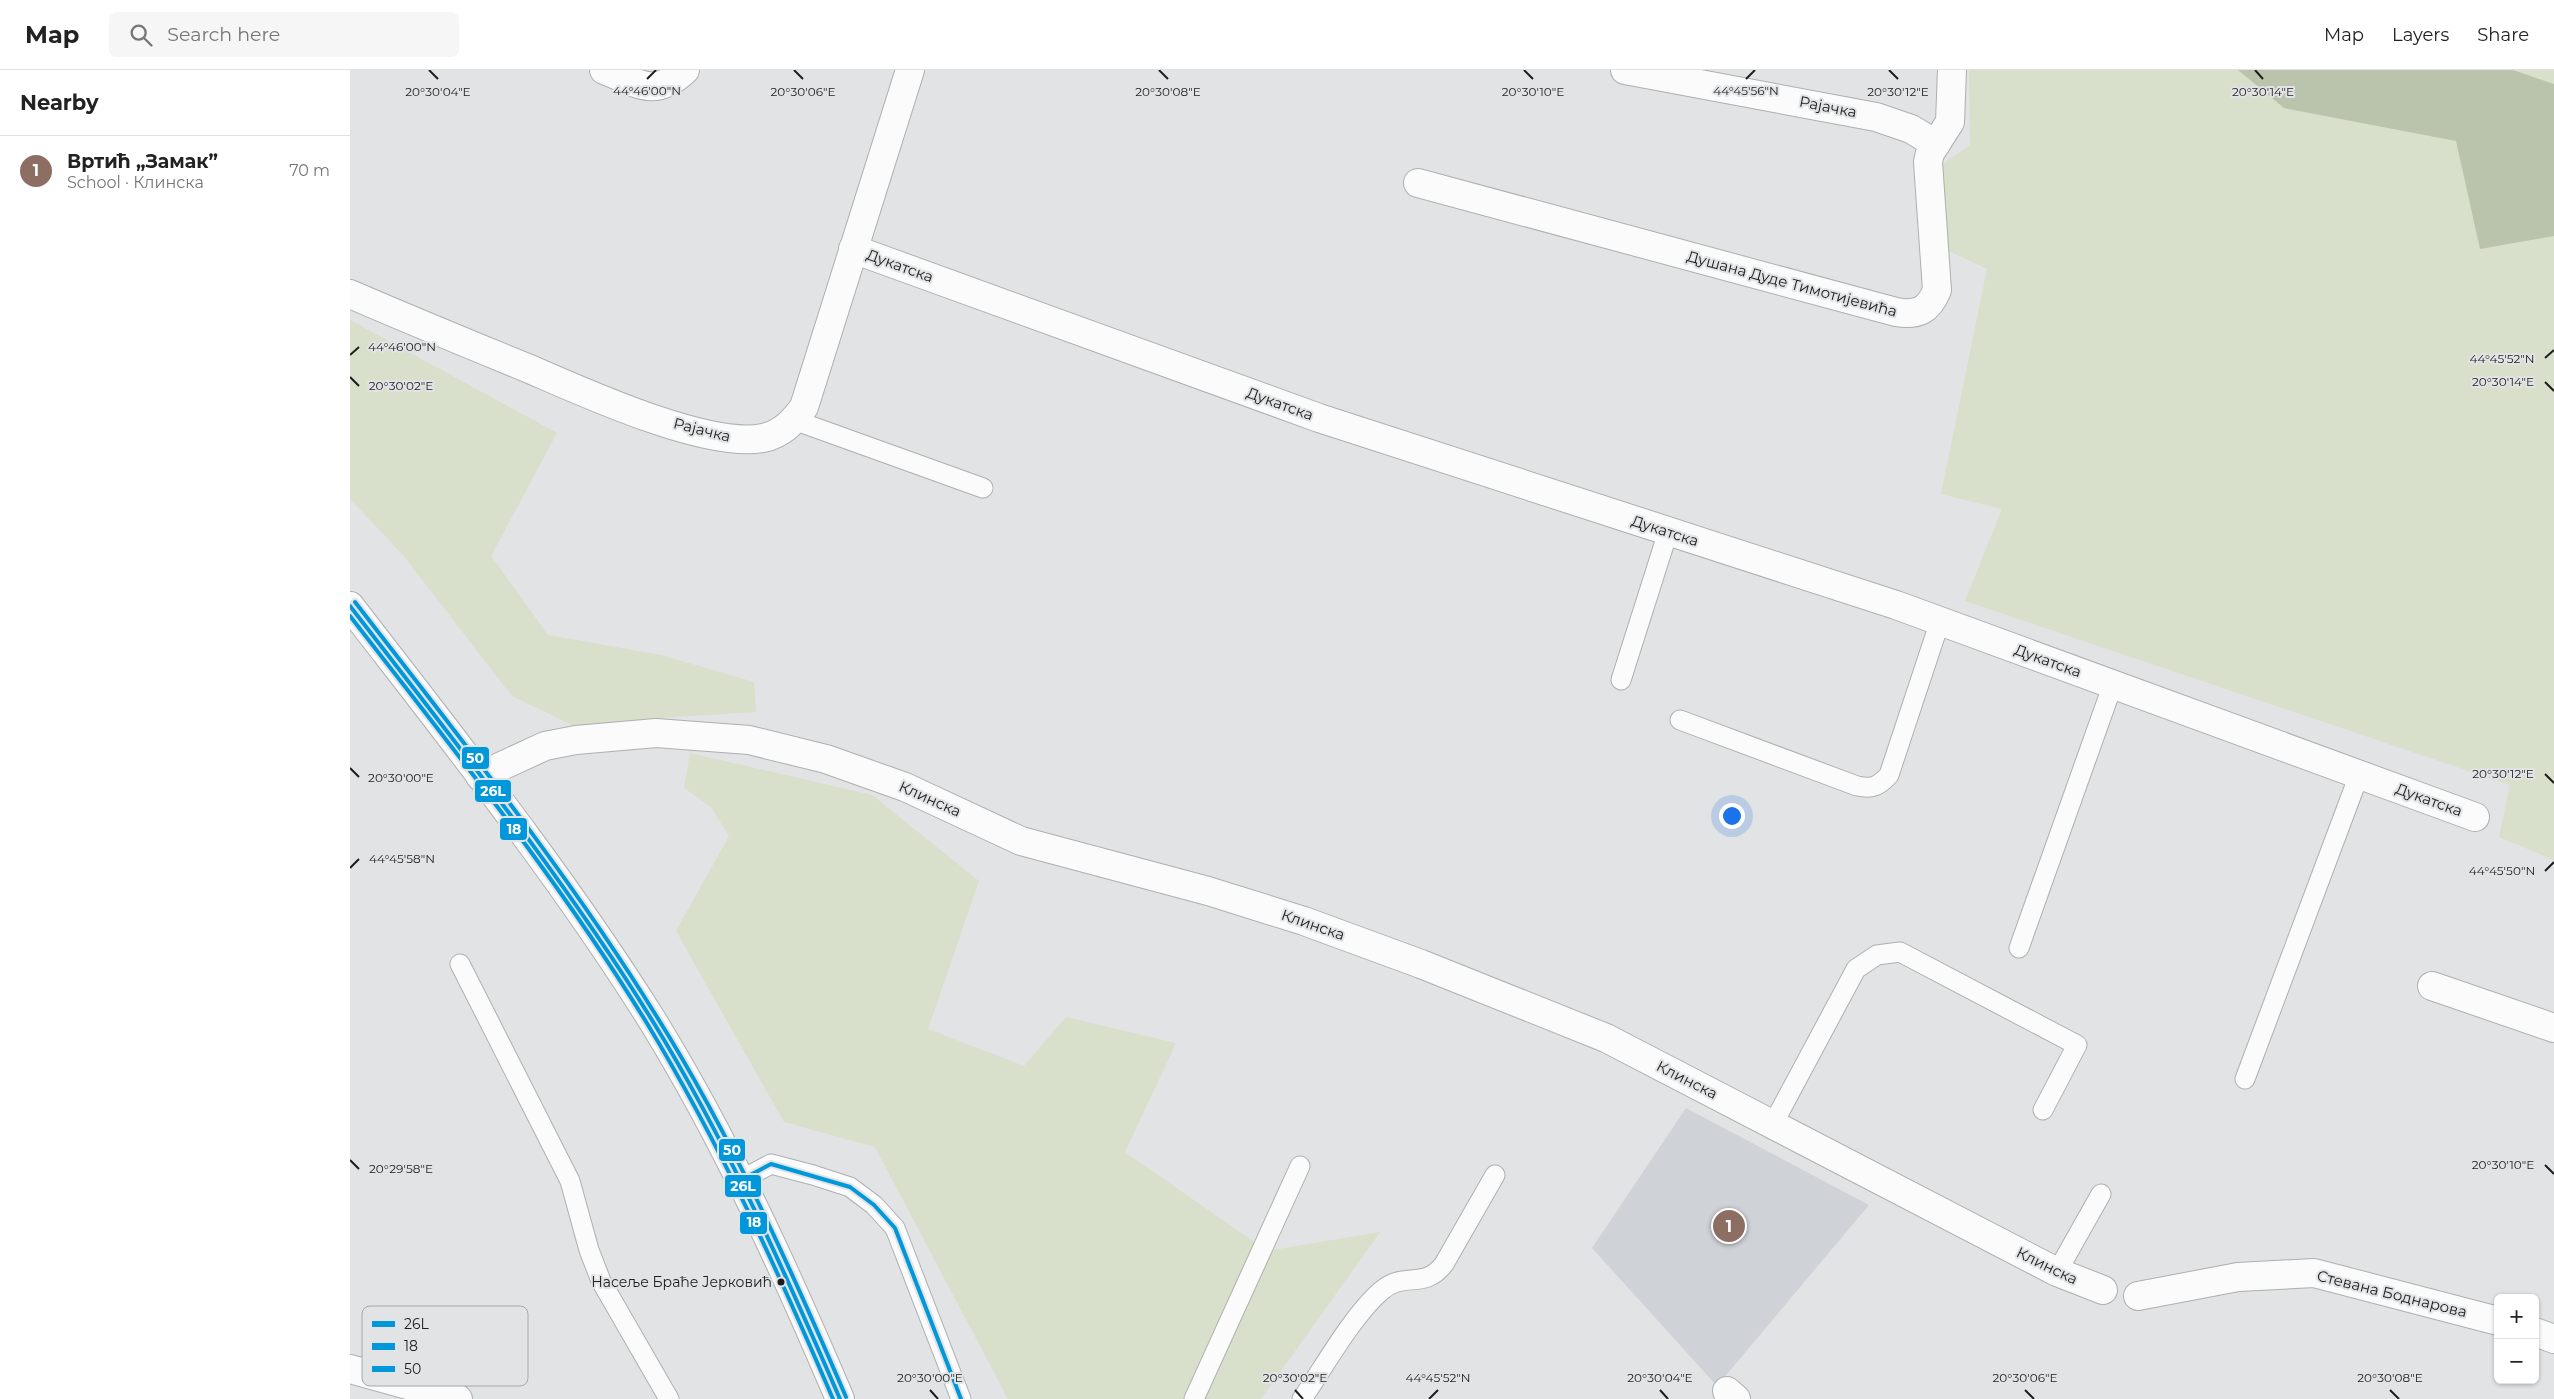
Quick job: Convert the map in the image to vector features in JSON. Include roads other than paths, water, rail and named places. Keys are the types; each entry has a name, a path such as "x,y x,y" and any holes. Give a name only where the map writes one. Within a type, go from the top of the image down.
{"street":[{"path":"604,70 650,87 660,87 668,84 685,70"},
{"name":"Рајачка","path":"350,294 618,406 706,434 732,439 763,438 784,429 804,407 910,70"},
{"name":"Рајачка","path":"1625,70 1876,117 1911,130 1936,144"},
{"name":"Душана Дуде Тимотијевића","path":"1418,184 1908,314 1923,312 1932,302 1937,290 1928,162 1936,144 1950,122 1952,70"},
{"name":"Дукатска","path":"853,249 1319,418 1826,582 1940,621 2475,817"},
{"path":"350,606 480,776 607,952 652,1021 697,1098 739,1181 793,1292 840,1399"},
{"name":"Клинска","path":"480,776 545,746 576,740 656,733 749,740 826,759 872,773 1021,841 1208,891 1304,921 1421,964 1606,1038 2057,1272 2103,1290"},
{"path":"2432,986 2554,1028"},
{"name":"Стевана Боднарова","path":"2138,1296 2238,1277 2314,1273 2494,1320"},
{"path":"2539,1333 2554,1339"},
{"path":"410,1386 458,1399"}],"lane":[{"path":"794,420 983,488"},
{"path":"1621,680 1668,532"},
{"path":"1680,720 1857,786 1869,789 1880,785 1889,775 1940,621"},
{"path":"2019,948 2113,684"},
{"path":"2245,1079 2359,775"},
{"path":"1773,1124 1856,969 1877,955 1900,952 2076,1045 2043,1110"},
{"path":"460,964 570,1181 589,1250 600,1281 669,1399"},
{"path":"739,1181 771,1164 850,1187 874,1205 895,1228 961,1399"},
{"path":"1194,1399 1300,1166"},
{"path":"1302,1399 1365,1308 1380,1291 1400,1280 1428,1279 1436,1274 1444,1264 1495,1176"},
{"path":"2057,1272 2101,1194"}],"place":[{"name":"Вртић „Замак”","path":"1729,1226"},
{"name":"Насеље Браће Јерковић","path":"781,1282"}]}
